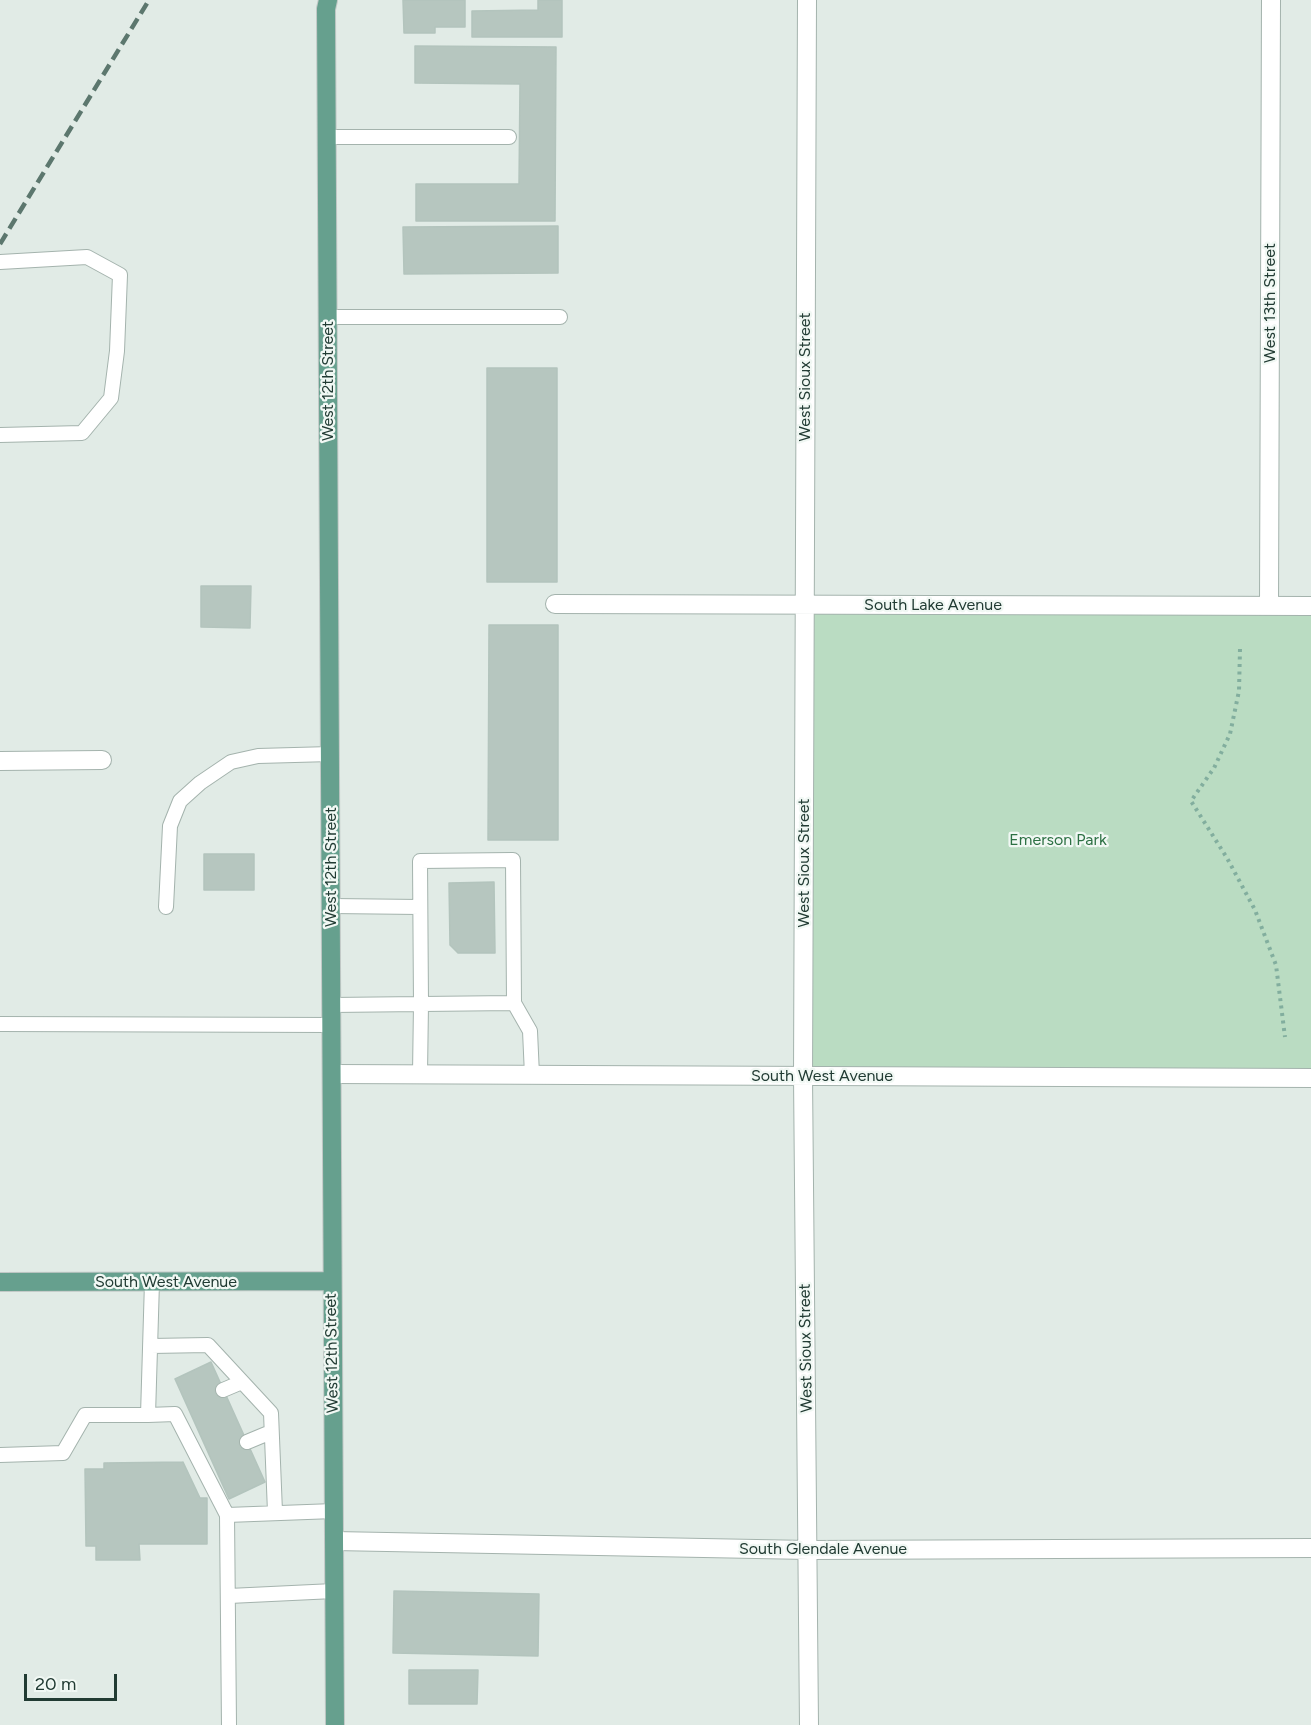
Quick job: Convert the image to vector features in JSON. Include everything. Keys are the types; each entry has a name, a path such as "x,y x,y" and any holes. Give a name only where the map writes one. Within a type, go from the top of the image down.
{"main road":[{"name":"West 12th Street","path":"326,3 335,1725"},
{"name":"South West Avenue","path":"0,1282 331,1281"}],"street":[{"name":"West Sioux Street","path":"807,0 804,1076 809,1725"},
{"name":"West 13th Street","path":"1269,606 1271,0"},
{"name":"South Lake Avenue","path":"555,604 1311,606"},
{"path":"0,761 102,760"},
{"name":"South West Avenue","path":"333,1074 1311,1078"},
{"name":"South Glendale Avenue","path":"334,1541 809,1550 1311,1548"}],"lane":[{"path":"327,137 509,137"},
{"path":"0,262 87,257 120,275 117,351 111,398 82,433 0,435"},
{"path":"328,317 560,317"},
{"path":"166,907 170,826 180,801 186,795 231,762 258,756 331,754"},
{"path":"420,1074 420,861 513,860 514,1003 531,1031 532,1075"},
{"path":"332,906 420,907"},
{"path":"332,1005 514,1003"},
{"path":"0,1024 332,1025"},
{"path":"148,1415 152,1282"},
{"path":"151,1346 208,1345 270,1413 275,1512"},
{"path":"223,1390 242,1382"},
{"path":"0,1455 63,1453 85,1415 148,1415 182,1411 227,1515 229,1725"},
{"path":"247,1442 271,1432"},
{"path":"227,1515 334,1511"},
{"path":"229,1596 334,1591"}],"path":[{"path":"1240,649 1239,691 1230,734 1214,768 1191,801 1227,858 1255,910 1276,965 1285,1037"}],"green space":[{"name":"Emerson Park","path":"805,604 1311,604 1311,1078 804,1076"}],"building":[{"path":"403,0 465,0 465,27 435,27 435,33 404,33"},
{"path":"538,0 562,0 562,37 472,37 472,11 538,10"},
{"path":"415,46 556,47 555,221 416,221 416,184 519,184 520,84 415,83"},
{"path":"558,226 558,273 404,274 403,227"},
{"path":"487,368 557,368 557,582 487,582"},
{"path":"201,586 251,586 250,628 201,627"},
{"path":"489,625 558,625 558,840 488,840"},
{"path":"204,854 254,854 254,890 204,890"},
{"path":"494,882 495,953 458,953 450,945 449,883"},
{"path":"211,1362 265,1482 229,1499 175,1379"},
{"path":"183,1462 200,1498 207,1498 207,1544 139,1544 140,1560 96,1560 96,1546 86,1546 85,1469 104,1469 104,1463"},
{"path":"394,1591 539,1594 538,1656 393,1653"},
{"path":"409,1670 478,1670 477,1704 409,1704"}],"railway":[{"path":"0,244 149,0"}]}
